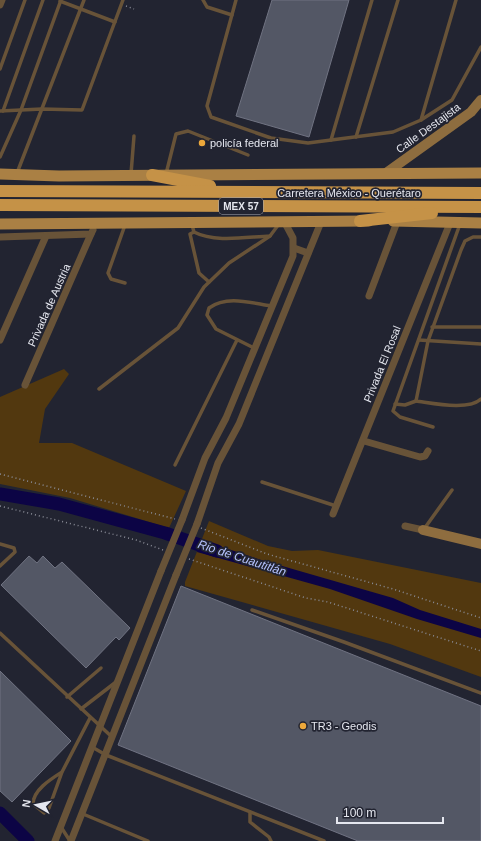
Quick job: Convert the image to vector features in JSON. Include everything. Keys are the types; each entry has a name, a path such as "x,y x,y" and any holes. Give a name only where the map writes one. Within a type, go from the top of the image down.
{"highway":[{"path":"152,175 234,192"},
{"name":"Carretera México - Querétaro","path":"0,191 481,193"},
{"name":"Carretera México - Querétaro","path":"0,206 481,208"},
{"path":"360,221 481,208"}],"main road":[{"name":"Calle Destajista","path":"386,173 471,112 481,100"},
{"path":"0,174 131,176 481,173"},
{"path":"0,224 93,229 125,224 193,228 282,223 360,221 481,223"},
{"path":"423,530 481,544"}],"street":[{"path":"0,5 2,0"},
{"path":"71,841 83,814 176,575 197,526 218,463 247,404 321,222"},
{"path":"368,296 397,222"},
{"path":"55,841 162,571 179,520 205,458 234,398 293,256 293,238 282,223"},
{"name":"Privada El Rosal","path":"333,514 456,223"},
{"path":"0,237 46,236 93,229"},
{"name":"Privada de Austria","path":"25,385 93,229"},
{"path":"0,340 46,236"},
{"path":"294,248 308,253"},
{"path":"275,297 288,302"},
{"path":"266,320 278,325"},
{"path":"234,398 247,404"},
{"path":"364,441 420,457 425,456 428,452"},
{"path":"405,526 423,530"}],"lane":[{"path":"0,69 25,0"},
{"path":"43,0 1,111 42,109 82,110 123,0"},
{"path":"0,157 21,110 60,0 115,22"},
{"path":"17,174 84,0"},
{"path":"203,0 207,7 232,15"},
{"path":"236,0 207,106 211,116 271,138 308,143 393,132 421,120 452,100 481,47"},
{"path":"331,140 372,0"},
{"path":"356,137 398,0"},
{"path":"421,120 456,0"},
{"path":"166,175 176,134 188,131 248,155"},
{"path":"131,176 134,136"},
{"path":"99,389 178,328 204,287 229,263 270,236 282,223"},
{"path":"433,427 400,417 393,411 419,340 456,223"},
{"path":"125,224 108,273 111,280 125,282"},
{"path":"209,282 199,273 190,234 193,228 203,237 218,238 270,236"},
{"path":"416,401 432,327 465,241 474,237 481,237"},
{"path":"254,348 216,329 207,315 209,308 216,302 241,300 271,306"},
{"path":"432,327 481,327"},
{"path":"175,465 237,340"},
{"path":"419,340 481,344"},
{"path":"395,404 405,405 416,401 459,406 478,403 481,399"},
{"path":"262,482 336,506"},
{"path":"423,530 452,490"},
{"path":"0,544 14,548 15,552 0,566"},
{"path":"252,610 344,642 481,693"},
{"path":"0,633 112,738"},
{"path":"67,697 101,668"},
{"path":"81,710 119,680"},
{"path":"62,772 46,782 33,800 33,804 44,813 49,808 62,772 90,718"},
{"path":"92,747 106,755 324,841"},
{"path":"250,812 250,822 269,837 271,841"},
{"path":"83,814 148,841"},
{"path":"60,827 71,841"}],"path":[{"path":"122,4 134,9"},
{"path":"0,474 179,520"},
{"path":"0,506 136,540 164,550"},
{"path":"197,526 267,554 394,589 481,618"},
{"path":"184,558 306,598 328,602 481,651"}],"shaded area":[{"path":"64,369 69,374 45,409 39,443 72,443 186,491 169,528 70,498 0,484 0,397"},
{"path":"209,521 268,546 292,551 318,550 481,583 481,677 390,644 185,586 185,582"}],"water":[{"path":"201,540 258,559 393,598 420,610 481,629 481,638 417,619 330,589 197,552"}],"building":[{"path":"272,0 349,0 309,137 236,116"},
{"path":"29,556 37,563 43,556 55,568 62,562 130,628 119,640 116,637 86,668 1,585"},
{"name":"TR3 - Geodis","path":"181,586 481,706 481,841 358,841 118,745"},
{"path":"0,671 71,741 12,802 0,791"}],"waterway":[{"name":"Rio de Cuautitlán","path":"0,494 59,504 165,533 217,551"},
{"path":"0,813 28,841"}],"place":[{"name":"policía federal","path":"202,143"},
{"name":"TR3 - Geodis","path":"303,726"}]}
